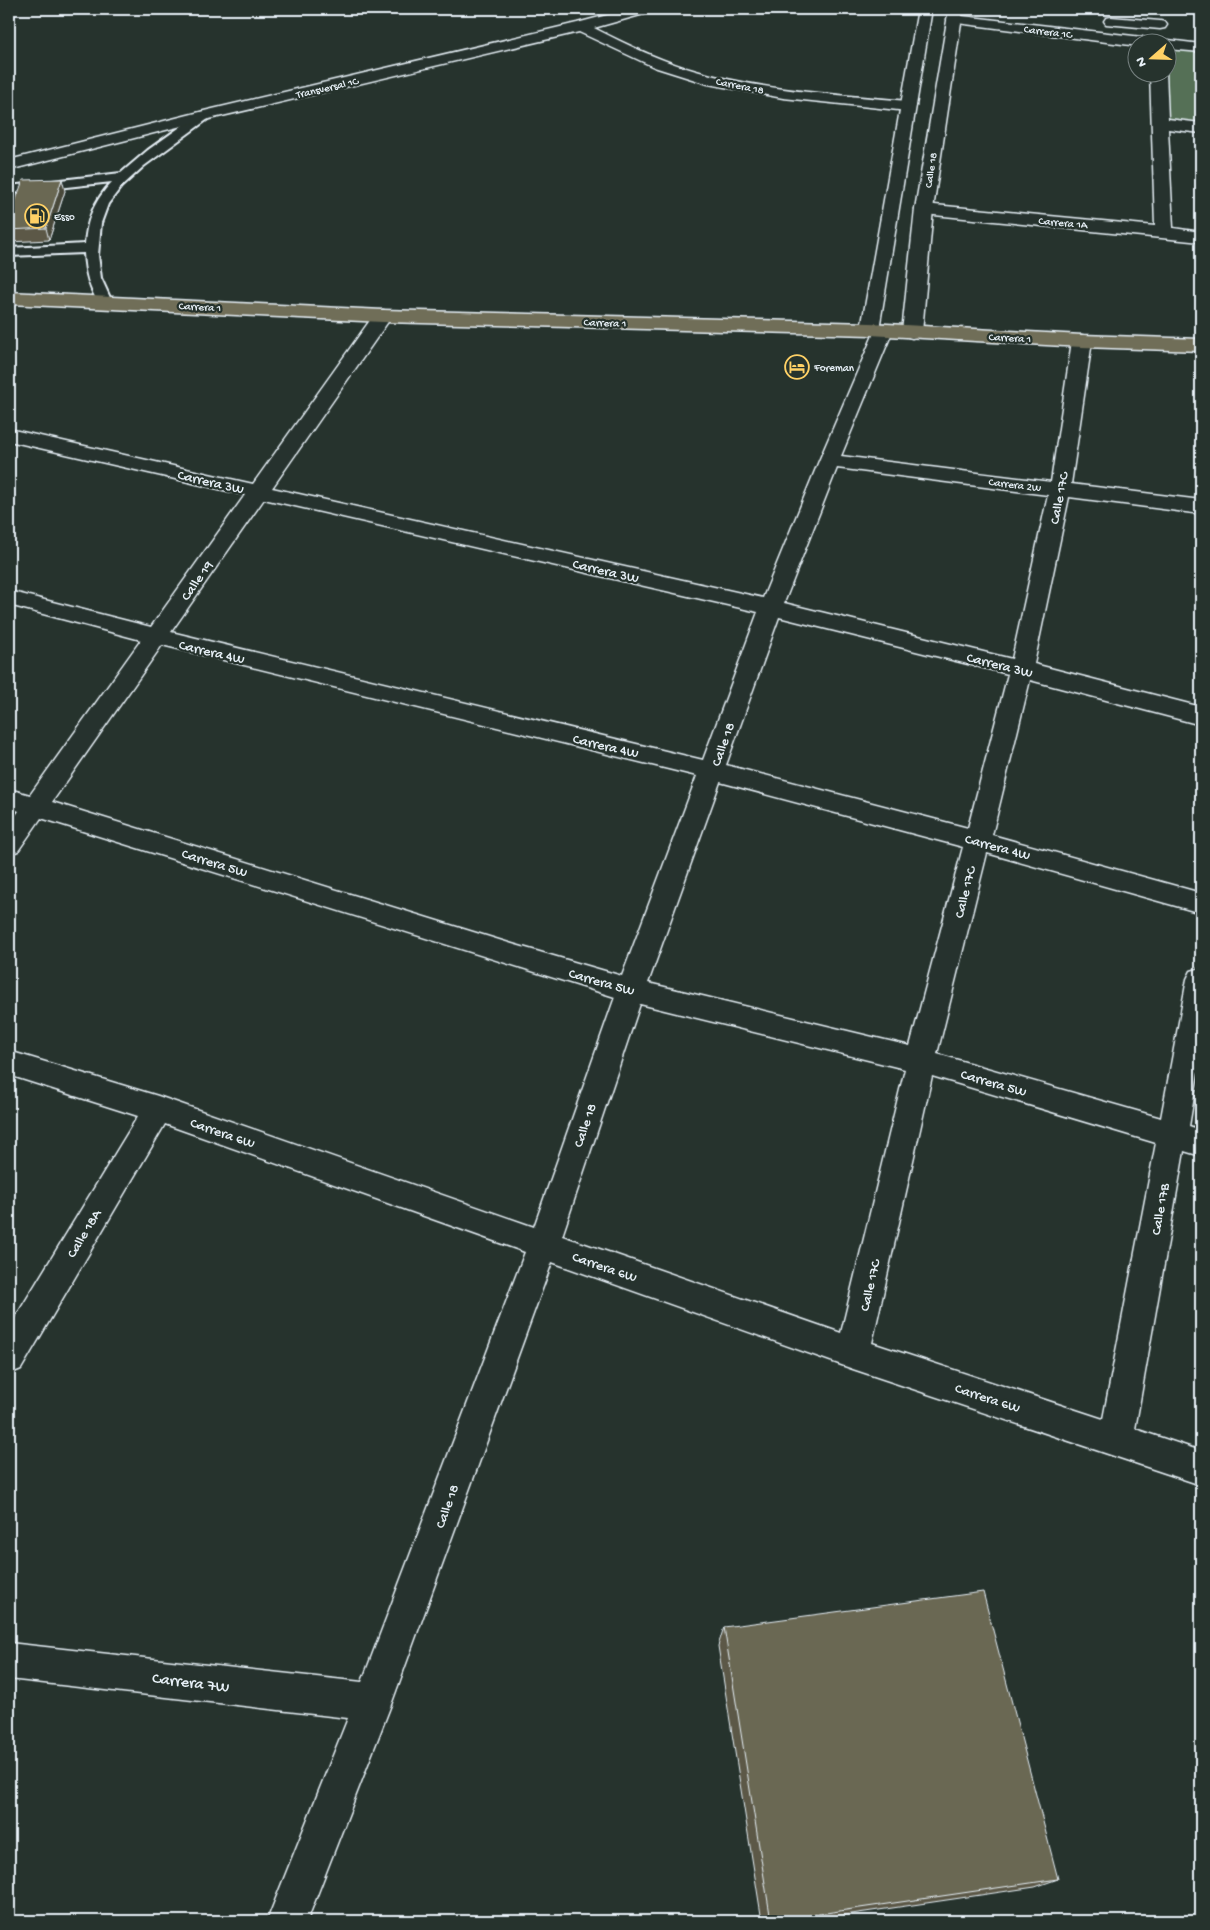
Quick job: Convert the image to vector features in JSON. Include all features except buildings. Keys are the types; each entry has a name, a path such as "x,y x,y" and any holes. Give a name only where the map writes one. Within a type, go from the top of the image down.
{"highway":[{"name":"Carrera 1","path":"9,298 383,316 888,330 1082,341 1201,345"}],"street":[{"name":"Transversal 1C","path":"14,163 580,27 646,9"},
{"name":"Calle 18","path":"888,330 908,106 924,9"},
{"name":"Carrera 1C","path":"981,9 1021,12"},
{"path":"1159,32 1162,9"},
{"name":"Calle 18","path":"287,1921 373,1702 543,1245 631,990 772,607 828,461 888,330 924,209 955,14"},
{"name":"Carrera 1C","path":"955,14 1128,40"},
{"path":"1100,20 1160,25"},
{"name":"Carrera 18","path":"580,27 612,44 658,63 706,79 797,96 908,106"},
{"path":"1178,46 1201,48"},
{"path":"1158,82 1164,232"},
{"path":"1159,123 1201,128"},
{"name":"Carrera 1A","path":"924,209 1201,237"},
{"name":"Calle 19","path":"9,844 383,316"},
{"name":"Calle 17C","path":"853,1353 921,1061 1021,669 1060,489 1082,341"},
{"name":"Carrera 3W","path":"9,434 772,607 1201,716"},
{"name":"Carrera 2W","path":"828,461 1201,508"},
{"name":"Carrera 4W","path":"9,598 155,637 712,771 977,840 1201,903"},
{"name":"Carrera 5W","path":"9,798 512,955 631,990 921,1061 1201,1143"},
{"name":"Calle 17B","path":"1116,1439 1201,978"},
{"name":"Carrera 6W","path":"9,1063 158,1109 853,1353 1201,1468"},
{"name":"Calle 18A","path":"9,1358 158,1109"},
{"name":"Carrera 7W","path":"9,1661 373,1702"}],"lane":[{"path":"105,302 93,275 92,248 98,211 106,196 149,155 204,116"},
{"path":"14,163 10,192 127,176"},
{"path":"9,252 92,248"}],"green space":[{"path":"1178,46 1201,49 1201,129 1159,123 1158,82 1178,82"}],"place":[{"name":"Esso","path":"37,216"},
{"name":"Foreman","path":"797,367"}]}
